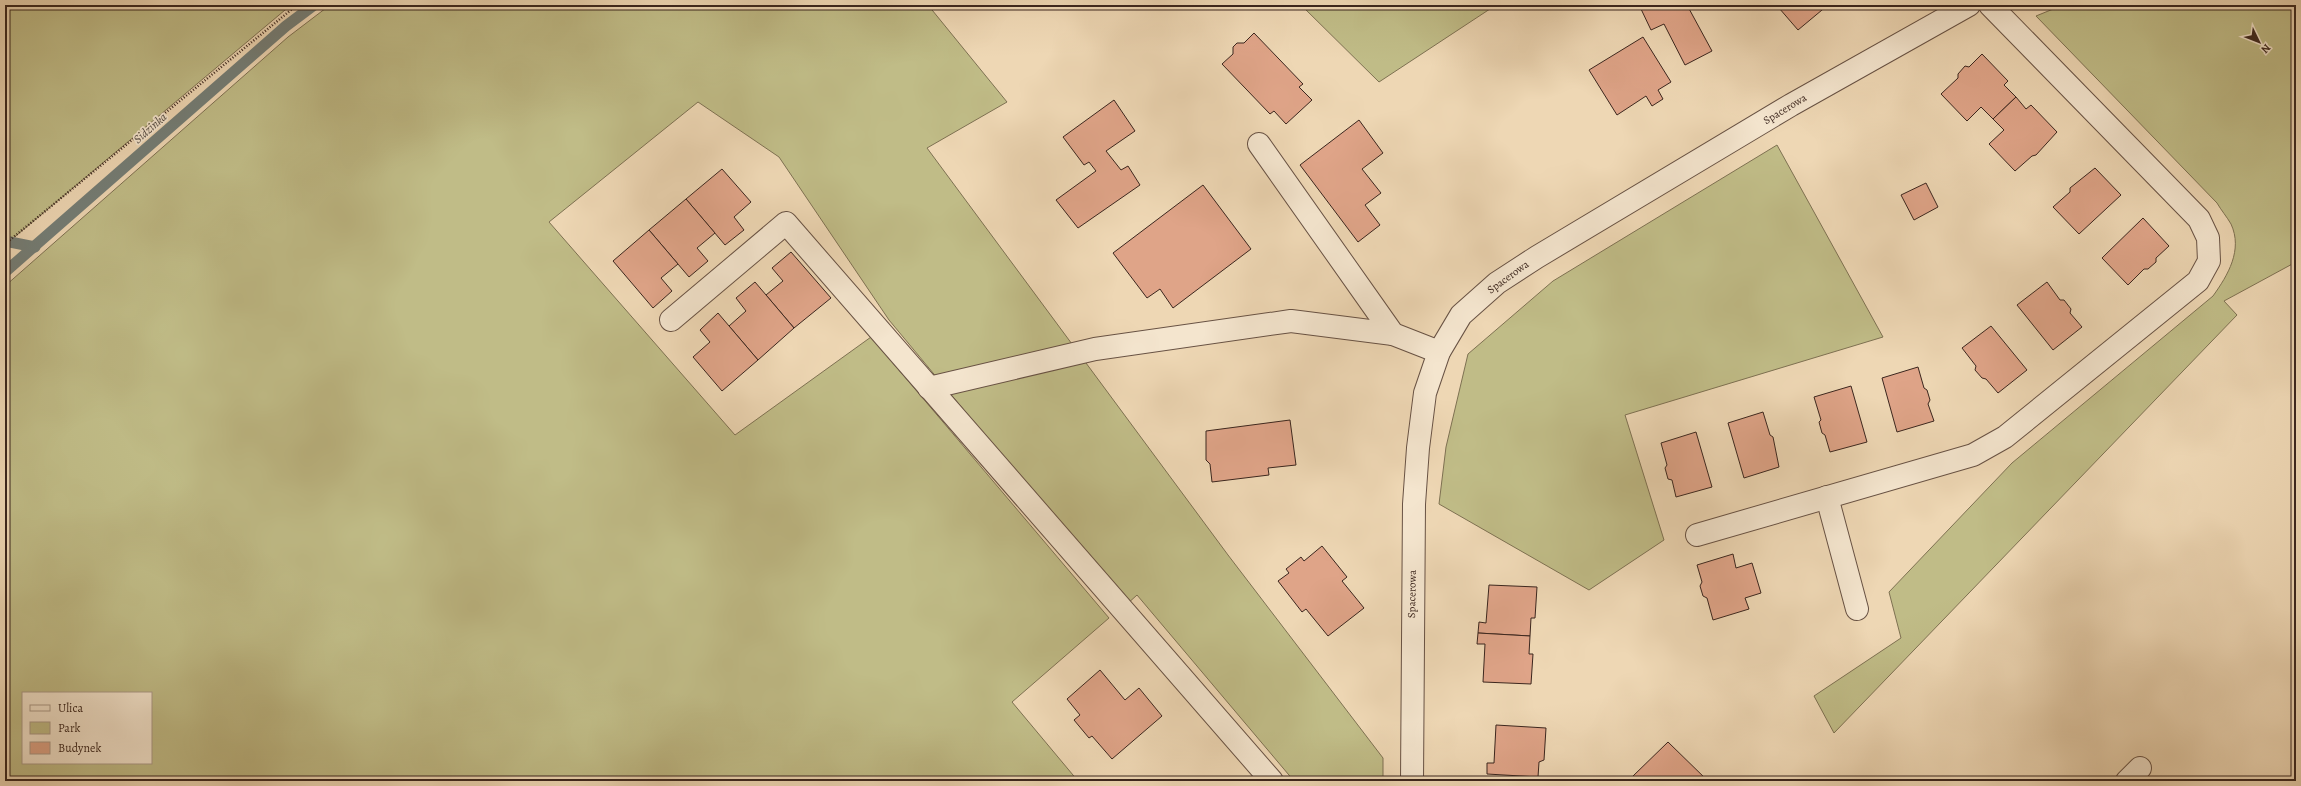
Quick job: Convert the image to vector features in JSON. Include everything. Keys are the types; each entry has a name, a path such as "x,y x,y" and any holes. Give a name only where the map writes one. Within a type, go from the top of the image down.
{"street":[{"name":"Spacerowa","path":"1412,781 1414,504 1418,448 1425,393 1439,352 1461,315 1497,284 1537,257 1797,101 1969,5"},
{"path":"1697,535 1972,455 1990,447 2005,437 2198,281 2209,261 2208,238 2199,219 1990,5"},
{"path":"1259,144 1393,334"},
{"path":"672,320 786,223 1272,781"},
{"path":"929,388 1095,349 1291,321 1393,334 1439,352"},
{"path":"1827,497 1857,609"}],"path":[{"path":"5,244 297,5"}],"green space":[{"path":"5,5 291,5 5,245"},
{"path":"330,5 928,5 1007,102 927,148 1228,555 1383,758 1383,781 1294,781 1137,595 1126,605 889,320 779,157 698,102 549,222 735,435 871,337 1109,618 1012,702 1078,781 5,781 5,286 288,37"},
{"path":"1301,5 1496,5 1379,82"},
{"path":"2063,5 2296,5 2296,262 2224,301 2237,315 1834,733 1814,696 1901,638 1889,592 2012,463 2213,296 2224,280 2235,253 2234,234 2231,224 2217,203 2036,16"},
{"path":"1777,145 1883,337 1625,415 1664,540 1589,590 1439,504 1446,447 1468,354 1553,281"}],"building":[{"path":"1649,5 1687,5 1712,51 1685,65 1664,24 1651,30 1641,9"},
{"path":"1782,5 1828,5 1798,30 1779,8"},
{"path":"1254,33 1303,84 1299,87 1312,100 1286,124 1274,111 1270,114 1222,64 1233,54 1233,47 1237,43 1244,43"},
{"path":"1643,37 1671,82 1658,90 1663,99 1652,106 1646,96 1617,115 1589,70"},
{"path":"1982,54 2008,81 2004,85 2016,97 1993,119 1981,107 1967,121 1941,94 1958,78 1958,74 1965,66 1969,67"},
{"path":"2016,97 2026,109 2031,105 2057,132 2036,155 2032,156 2015,171 1989,144 2004,130 1993,119"},
{"path":"1114,100 1135,131 1106,151 1121,170 1128,166 1140,185 1078,228 1056,200 1096,171 1089,162 1084,165 1063,137"},
{"path":"1359,120 1383,153 1362,169 1381,193 1365,205 1380,225 1358,242 1300,165"},
{"path":"2095,168 2121,195 2079,234 2053,207 2070,192 2070,188"},
{"path":"722,169 751,202 734,217 744,230 725,245 686,199"},
{"path":"1926,183 1938,207 1914,220 1901,195"},
{"path":"1203,185 1251,249 1173,308 1160,289 1147,298 1113,253"},
{"path":"686,199 715,233 697,248 708,261 689,277 649,230"},
{"path":"2143,218 2169,246 2156,258 2156,262 2148,269 2144,269 2128,285 2102,258"},
{"path":"649,230 678,264 661,278 672,291 653,308 613,261"},
{"path":"791,252 831,298 794,328 766,295 783,281 772,268"},
{"path":"755,282 794,328 758,360 729,326 746,311 736,298"},
{"path":"2047,282 2060,300 2064,300 2071,309 2070,313 2082,327 2053,350 2017,305"},
{"path":"718,313 758,360 722,391 693,357 710,342 700,330"},
{"path":"1991,326 2027,370 1998,393 1986,379 1982,378 1975,370 1976,366 1962,348"},
{"path":"1918,367 1924,388 1927,390 1930,400 1928,404 1934,421 1897,432 1882,378"},
{"path":"1851,386 1867,442 1830,452 1825,435 1822,433 1819,422 1821,420 1814,397"},
{"path":"1763,412 1770,435 1773,437 1779,467 1744,478 1728,423"},
{"path":"1290,420 1296,465 1268,468 1269,475 1212,482 1210,464 1206,460 1206,431"},
{"path":"1696,432 1712,487 1676,497 1672,480 1668,479 1665,468 1667,465 1661,443"},
{"path":"1322,546 1347,577 1342,581 1364,608 1328,636 1306,609 1302,612 1278,581 1289,573 1286,569 1301,557 1304,561"},
{"path":"1733,554 1736,568 1752,563 1761,593 1745,598 1749,609 1713,620 1707,598 1703,596 1700,586 1702,582 1697,565"},
{"path":"1489,585 1537,587 1535,618 1531,618 1530,636 1478,633 1479,622 1486,623"},
{"path":"1478,633 1530,636 1529,654 1533,654 1531,684 1483,682 1485,644 1477,644"},
{"path":"1100,670 1125,700 1139,688 1162,716 1112,759 1092,736 1089,738 1074,720 1080,715 1067,699"},
{"path":"1496,725 1546,728 1544,760 1539,762 1538,777 1487,774 1487,763 1494,763"},
{"path":"1668,742 1708,781 1636,781 1632,777"}],"waterway":[{"name":"Sidzinka","path":"5,272 286,26 314,5"},
{"path":"5,241 35,247"}]}
